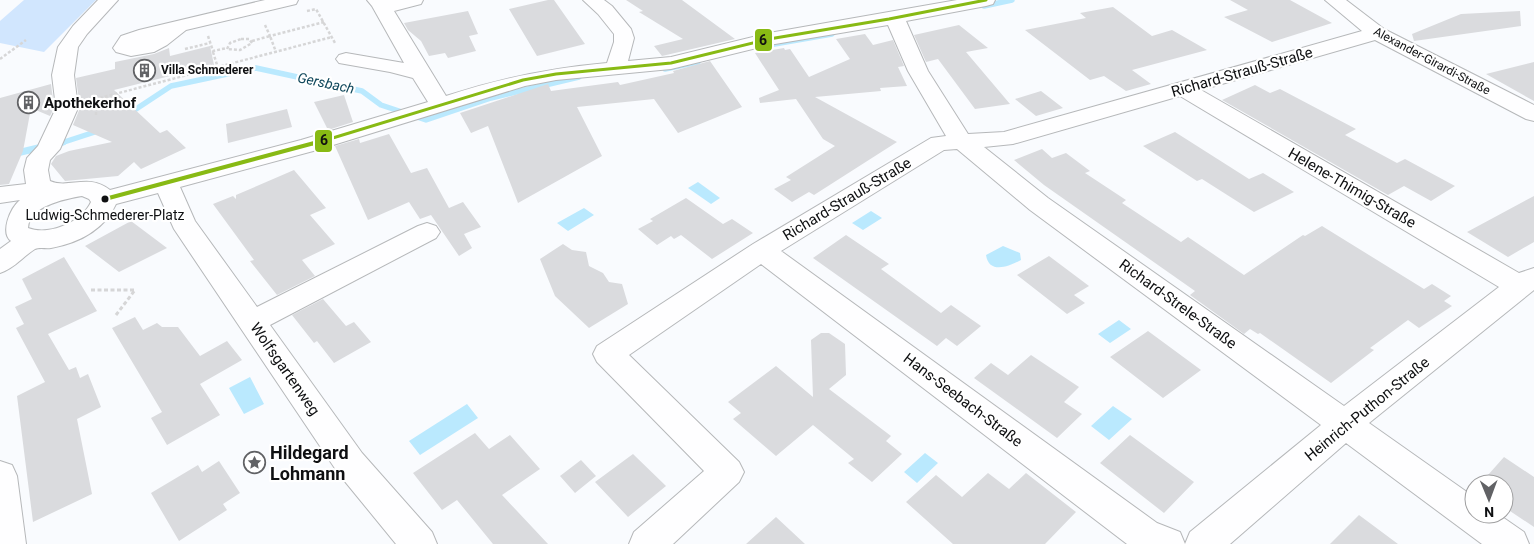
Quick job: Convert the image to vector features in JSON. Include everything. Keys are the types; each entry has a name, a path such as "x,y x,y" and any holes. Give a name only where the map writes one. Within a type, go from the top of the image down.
{"street":[{"path":"50,196 39,185 36,177 39,158 50,146 67,108 63,74 68,47 80,30 109,0"},
{"path":"179,26 289,0"},
{"path":"414,0 380,4 421,74 423,110"},
{"path":"592,0 605,10 624,33 624,44 616,63 618,69"},
{"path":"105,199 166,184 523,80 556,74 671,63 769,39 896,23 986,0"},
{"name":"Alexander-Girardi-Straße","path":"1334,0 1377,33 1534,114"},
{"name":"Richard-Strele-Straße","path":"896,23 918,71 960,140 1039,204 1511,544"},
{"name":"Richard-Strauß-Straße","path":"647,544 728,472 608,354 762,251 939,143 960,140 1005,139 1377,33"},
{"path":"346,59 391,66 421,74"},
{"name":"Helene-Thimig-Straße","path":"1184,89 1527,282"},
{"name":"Wolfsgartenweg","path":"166,184 183,224 350,463 419,544"},
{"path":"89,189 102,193 105,199 104,207 98,215 74,231 59,237 30,240 15,233 14,227 22,212 50,196 70,190 89,189"},
{"path":"0,195 31,192 50,196"},
{"path":"252,322 427,232"},
{"path":"0,263 30,240"},
{"name":"Hans-Seebach-Straße","path":"762,251 1145,536 1167,544"},
{"name":"Heinrich-Puthon-Straße","path":"1203,544 1345,424 1527,282"},
{"path":"0,476 8,544"}],"path":[{"path":"316,9 339,50 346,54 346,59"},
{"path":"264,22 276,52"},
{"path":"227,48 230,43 237,40 246,38 252,41 324,22"},
{"path":"208,36 218,68"},
{"path":"96,115 96,99 332,37"},
{"path":"0,59 26,40"},
{"path":"213,51 227,48 232,51 240,50 251,45 252,41"},
{"path":"178,51 210,43"},
{"path":"91,290 135,290 116,315"}],"shaded area":[{"path":"24,0 96,0 44,52 0,43 0,21"},
{"path":"698,182 720,198 711,204 688,188"},
{"path":"584,208 594,215 568,231 557,223"},
{"path":"871,211 882,218 863,230 852,223"},
{"path":"1003,246 1020,253 1021,260 1001,267 991,265 986,255"},
{"path":"1119,320 1131,329 1110,343 1098,334"},
{"path":"250,377 264,404 244,414 229,388"},
{"path":"467,404 478,418 420,455 409,441"},
{"path":"1113,406 1132,419 1109,440 1091,426"},
{"path":"925,453 938,463 917,483 904,472"}],"building":[{"path":"554,0 585,44 537,56 509,9"},
{"path":"626,0 682,0 735,39 662,56 654,46 683,39 639,12 643,11"},
{"path":"1230,0 1290,0 1332,23 1272,42 1224,17 1248,10"},
{"path":"1113,7 1152,36 1172,30 1207,50 1132,70 1151,84 1126,91 1104,76 1090,80 1025,30 1086,18 1080,13"},
{"path":"468,11 478,34 469,36 476,51 448,58 445,53 429,56 421,41 408,30 404,23"},
{"path":"1520,11 1521,26 1414,41 1412,34 1461,14"},
{"path":"959,25 988,48 966,52 1010,104 975,109 938,59 926,62 914,35"},
{"path":"865,34 873,45 893,40 904,66 898,67 907,86 880,88 881,91 815,97 897,142 814,195 809,192 792,202 774,189 791,180 786,177 835,146 823,139 796,99 760,103 759,98 779,90 755,53 784,48 785,50 790,49 809,77 850,59 836,39"},
{"path":"210,46 214,65 114,90 160,133 167,130 186,148 141,169 134,162 118,176 65,181 51,164 56,156 69,151 112,142 73,125 80,108 76,78 115,69 115,62 154,54 169,48 170,56"},
{"path":"710,61 742,107 678,133 654,99 577,107 602,156 518,203 488,126 471,133 460,113 548,84 551,91 618,82 620,85 674,73 673,71"},
{"path":"1534,62 1534,101 1486,74"},
{"path":"51,84 54,108 50,116 31,108 23,151 9,184 0,185 0,98"},
{"path":"1255,85 1270,93 1280,89 1356,129 1345,135 1397,163 1405,159 1455,186 1431,201 1404,186 1388,195 1222,100"},
{"path":"1041,91 1063,108 1036,116 1015,99"},
{"path":"344,95 353,122 328,130 314,102"},
{"path":"287,109 292,127 228,143 226,124"},
{"path":"1175,132 1249,179 1263,173 1294,192 1254,212 1202,179 1197,181 1143,146"},
{"path":"389,134 411,173 427,168 449,208 463,202 481,227 464,234 472,248 459,256 431,215 420,219 409,202 368,220 335,146 359,139 360,143"},
{"path":"1042,149 1052,158 1066,153 1090,171 1085,173 1126,200 1122,203 1181,242 1188,237 1244,275 1303,235 1305,236 1322,226 1424,289 1432,284 1451,296 1444,301 1452,306 1419,328 1408,320 1370,348 1374,350 1331,383 1260,333 1258,334 1250,329 1244,334 1190,295 1195,291 1044,185 1014,160"},
{"path":"294,170 326,208 310,215 335,244 302,260 315,276 277,295 250,261 254,260 213,204 233,196 236,199 236,195"},
{"path":"1534,196 1534,242 1508,257 1467,232"},
{"path":"686,198 723,224 732,219 753,233 712,259 681,235 674,239 671,236 657,245 638,229 653,221 650,219"},
{"path":"131,221 167,248 119,272 85,246"},
{"path":"846,235 889,264 881,269 941,313 951,305 981,326 957,346 946,338 937,346 813,258"},
{"path":"563,244 572,250 586,252 589,266 603,273 609,282 622,284 628,304 589,328 555,296 540,259"},
{"path":"1049,256 1089,286 1074,295 1085,303 1067,314 1017,275"},
{"path":"64,257 97,311 48,334 69,370 76,367 80,378 88,374 101,407 77,419 92,494 33,522 17,396 45,382 16,328 24,324 15,307 32,299 22,279"},
{"path":"323,299 346,326 354,322 371,342 334,363 317,341 314,343 292,315"},
{"path":"135,317 143,330 157,323 162,327 178,327 200,356 227,341 242,360 200,384 220,415 167,445 151,418 162,412 112,328"},
{"path":"1148,331 1201,370 1163,398 1110,357"},
{"path":"821,333 829,333 845,344 846,375 829,389 891,436 886,441 902,454 872,482 848,463 854,459 813,425 776,456 733,419 741,413 728,402 776,366 813,397 811,340"},
{"path":"1031,355 1079,387 1064,402 1082,414 1057,438 974,378 991,363 1008,375"},
{"path":"475,433 489,449 510,435 540,469 502,495 548,544 493,544 457,500 442,510 413,473"},
{"path":"1130,435 1194,482 1164,513 1100,463"},
{"path":"633,454 666,486 628,517 595,482"},
{"path":"1504,457 1534,477 1534,527 1514,514 1514,474 1489,474"},
{"path":"581,460 596,476 575,493 560,476"},
{"path":"219,461 240,493 223,504 227,510 179,541 151,493 198,465 202,472"},
{"path":"988,473 1009,489 1026,473 1076,512 1045,544 953,544 906,502 936,475 962,497"},
{"path":"1359,515 1398,544 1330,544"},
{"path":"776,517 805,544 746,544"}],"waterway":[{"name":"Gersbach","path":"984,6 1012,0"},
{"name":"Gersbach","path":"757,47 832,34"},
{"name":"Gersbach","path":"665,69 698,62"},
{"name":"Gersbach","path":"127,115 171,86 256,68 362,91 381,105 426,120 491,98 579,77"},
{"name":"Gersbach","path":"58,144 101,130"},
{"name":"Gersbach","path":"0,157 63,142"}],"transit line":[{"name":"6","path":"105,199 309,145 523,80 556,74 671,63 769,39 889,19 986,0"}],"place":[{"name":"Villa Schmederer","path":"145,70"},
{"name":"Apothekerhof","path":"28,103"},
{"name":"Ludwig-Schmederer-Platz","path":"105,199"},
{"name":"Hildegard Lohmann","path":"254,462"}]}
